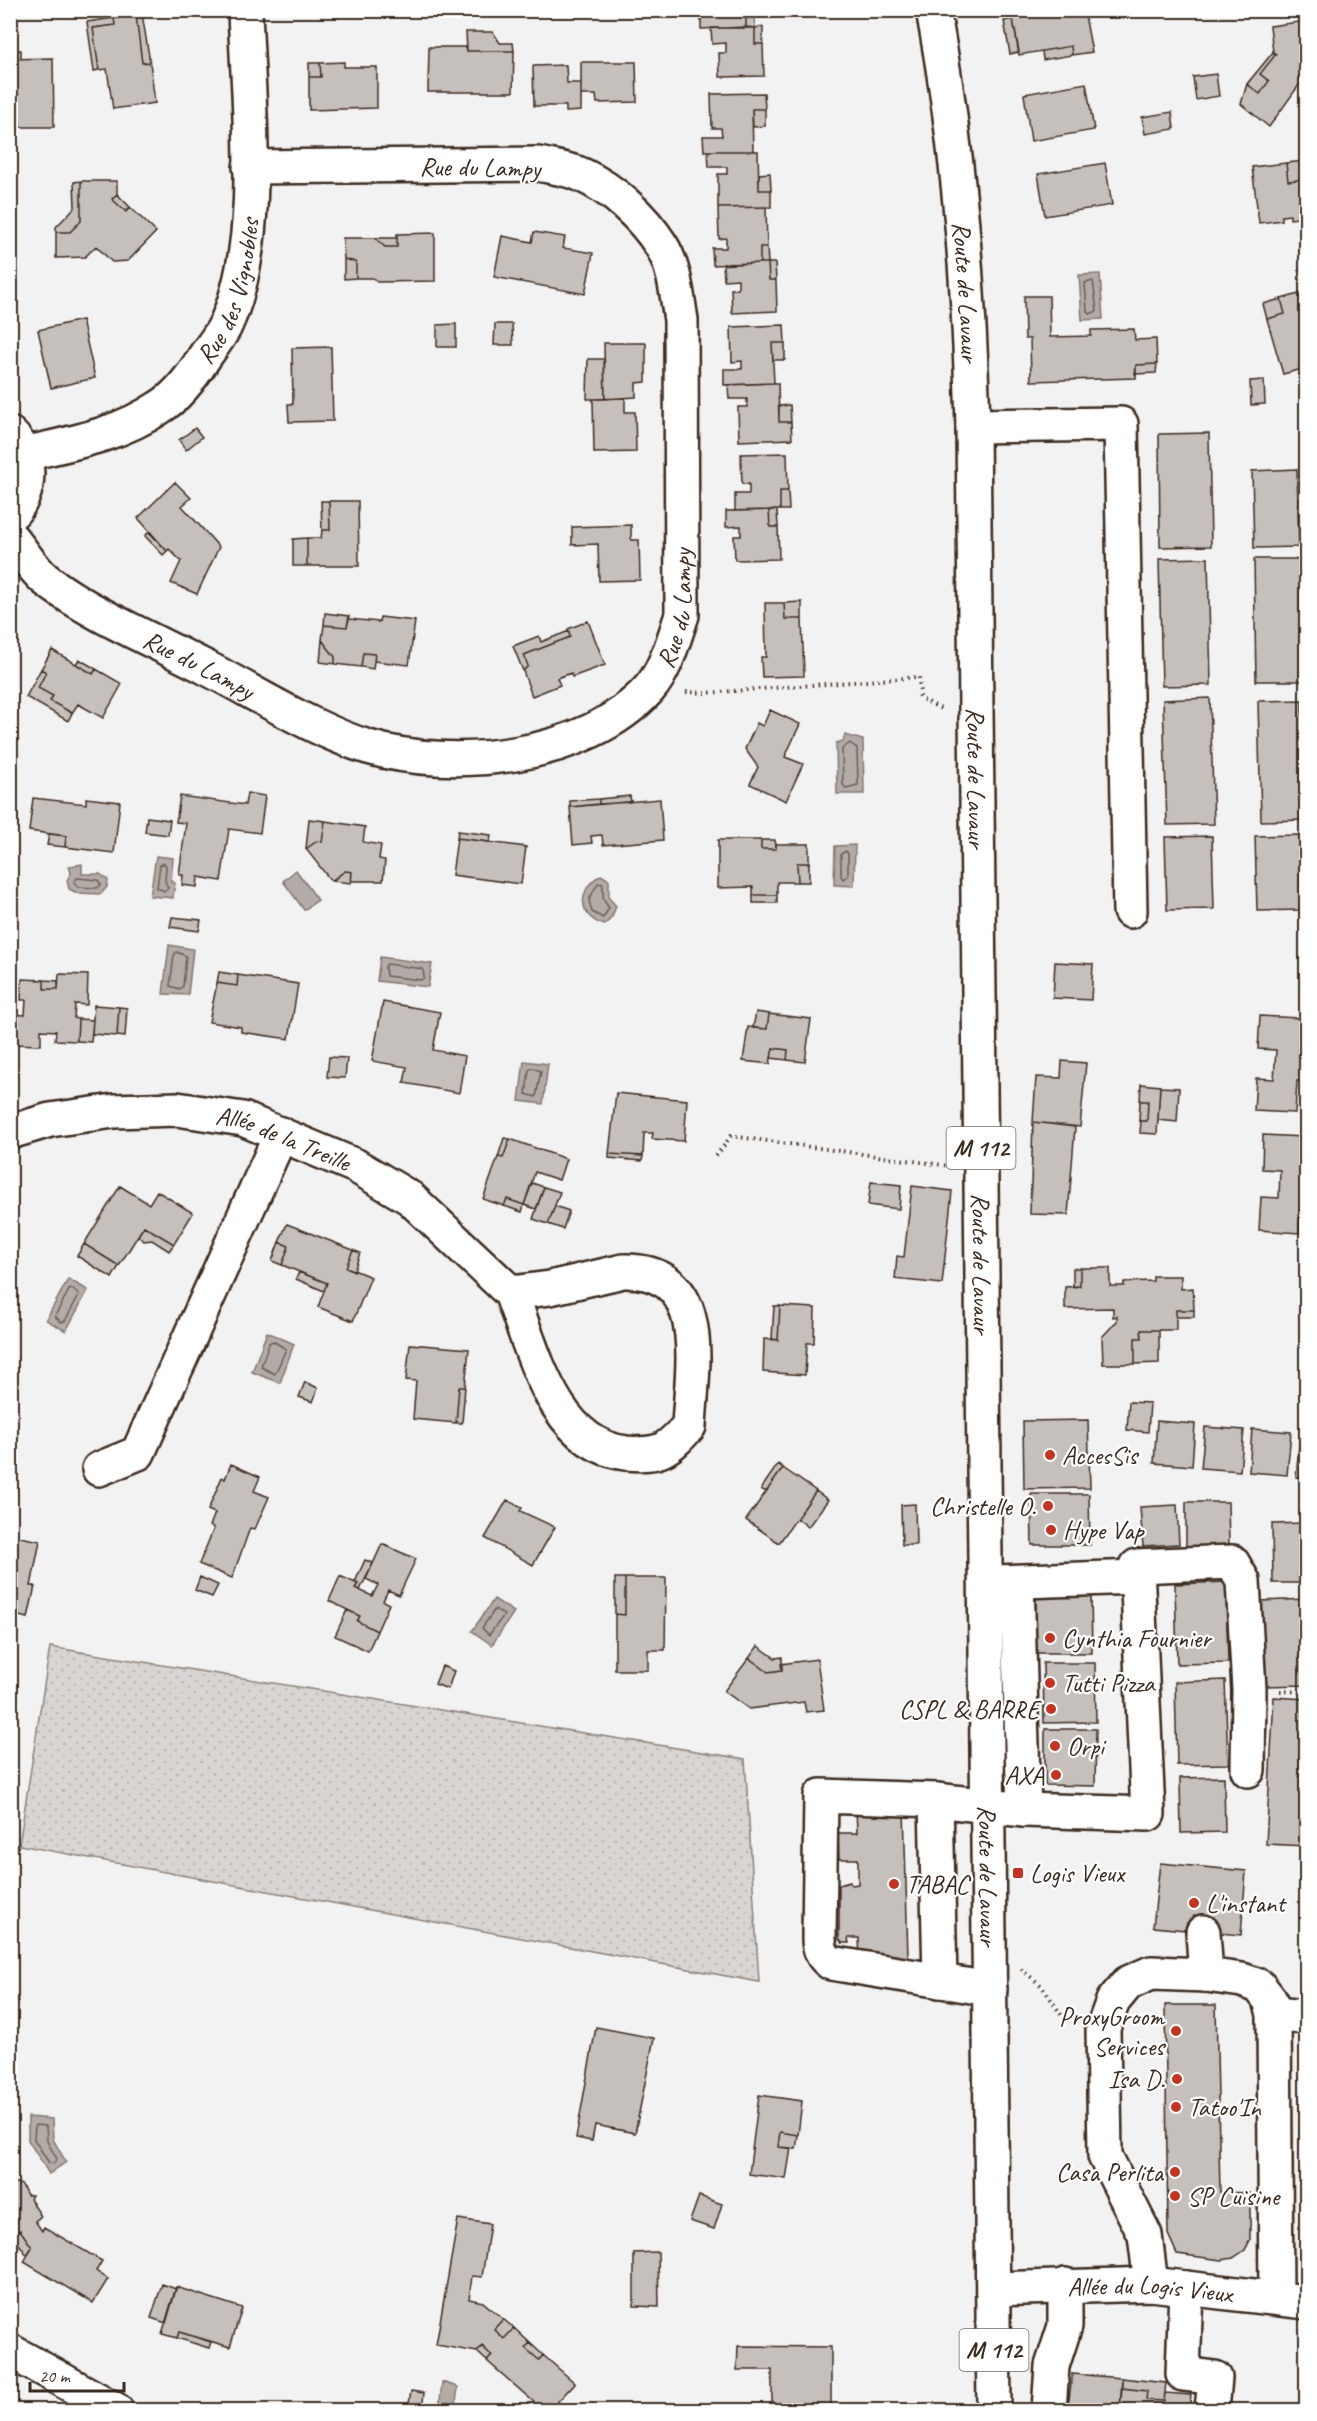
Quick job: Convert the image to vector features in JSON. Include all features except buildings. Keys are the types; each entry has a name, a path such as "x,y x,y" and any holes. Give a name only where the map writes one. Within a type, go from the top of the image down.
{"street":[{"name":"Rue des Vignobles","path":"17,444 115,432 162,406 195,373 225,326 242,276 247,236 250,167 245,10"},
{"name":"Route de Lavaur","path":"933,10 950,108 967,262 973,426 1001,1582 988,1805 994,2410"},
{"name":"Rue du Lampy","path":"10,537 44,579 91,608 314,724 366,746 408,756 451,759 506,755 563,741 605,724 650,688 669,652 682,615 681,320 675,281 662,246 628,207 603,187 581,175 538,164 250,167"},
{"path":"973,426 1120,424 1130,911"},
{"path":"10,515 24,495 27,474 17,444"},
{"name":"Allée de la Treille","path":"10,1132 61,1118 114,1111 177,1109 243,1119 356,1166 410,1198 512,1293 537,1362 559,1407 581,1435 610,1451 643,1454 668,1449 689,1426 694,1338 681,1298 665,1278 644,1270 623,1271 550,1288 512,1293"},
{"path":"99,1469 138,1453 281,1134"},
{"path":"990,1989 831,1963 822,1954 819,1938 821,1796 936,1800 1024,1810 1148,1814 1137,1566 1232,1562 1243,1581 1249,1690 1248,1770"},
{"path":"1024,1810 1001,1582 1138,1577"},
{"path":"936,1800 940,1981"},
{"path":"1203,1932 1206,1975"},
{"path":"1150,2284 1145,2235 1105,2156 1103,2028 1118,1992 1139,1977 1151,1973 1206,1975 1242,1980 1259,1986 1270,2000 1274,2014 1292,2300"},
{"path":"1274,2014 1306,2017"},
{"name":"Allée du Logis Vieux","path":"993,2289 1150,2284 1292,2300"},
{"path":"1049,2410 1052,2366 1065,2326 1065,2285"},
{"path":"1186,2288 1183,2374 1215,2378 1212,2410"},
{"path":"10,2351 116,2410"}],"path":[{"path":"650,688 706,693 919,677 920,698 949,712 948,700"},
{"path":"716,1156 731,1136 957,1167"},
{"path":"1015,1966 1027,1971 1042,1986 1062,2016 1103,2028"}],"shaded area":[{"path":"50,1647 745,1759 759,1982 19,1845"}],"water":[{"path":"1100,274 1103,319 1082,320 1079,275"},
{"path":"845,735 863,740 864,794 837,794 836,743 843,741"},
{"path":"855,845 854,886 834,885 835,846"},
{"path":"156,856 173,858 171,881 175,883 173,898 150,896"},
{"path":"82,864 82,874 100,874 108,880 107,887 101,894 77,893 69,889 67,880 71,873 69,866"},
{"path":"296,870 318,900 304,910 283,881"},
{"path":"601,875 609,880 609,898 616,906 612,917 605,925 589,916 583,902 588,887"},
{"path":"169,945 193,949 188,995 163,994"},
{"path":"380,957 432,964 428,987 377,981"},
{"path":"524,1061 548,1064 543,1104 519,1101"},
{"path":"68,1279 88,1290 66,1331 46,1320"},
{"path":"267,1332 294,1344 280,1383 252,1372"},
{"path":"494,1599 514,1612 492,1645 472,1631"},
{"path":"28,2117 52,2119 53,2139 66,2162 49,2174 28,2140"},
{"path":"442,2382 458,2387 455,2410 439,2410"}],"place":[{"name":"AccesSis","path":"1050,1455"},
{"name":"Christelle O.","path":"1048,1506"},
{"name":"Hype Vap","path":"1051,1530"},
{"name":"Cynthia Fournier","path":"1050,1638"},
{"name":"Tutti Pizza","path":"1050,1683"},
{"name":"CSPL & BARRE","path":"1051,1709"},
{"name":"Orpi","path":"1055,1746"},
{"name":"AXA","path":"1056,1775"},
{"name":"Logis Vieux","path":"1018,1873"},
{"name":"TABAC","path":"894,1884"},
{"name":"L'instant","path":"1194,1903"},
{"name":"ProxyGroom Services","path":"1176,2031"},
{"name":"Isa D.","path":"1177,2079"},
{"name":"Tatoo'In","path":"1176,2107"},
{"name":"Casa Perlita","path":"1175,2172"},
{"name":"SP Cuisine","path":"1175,2196"}]}
